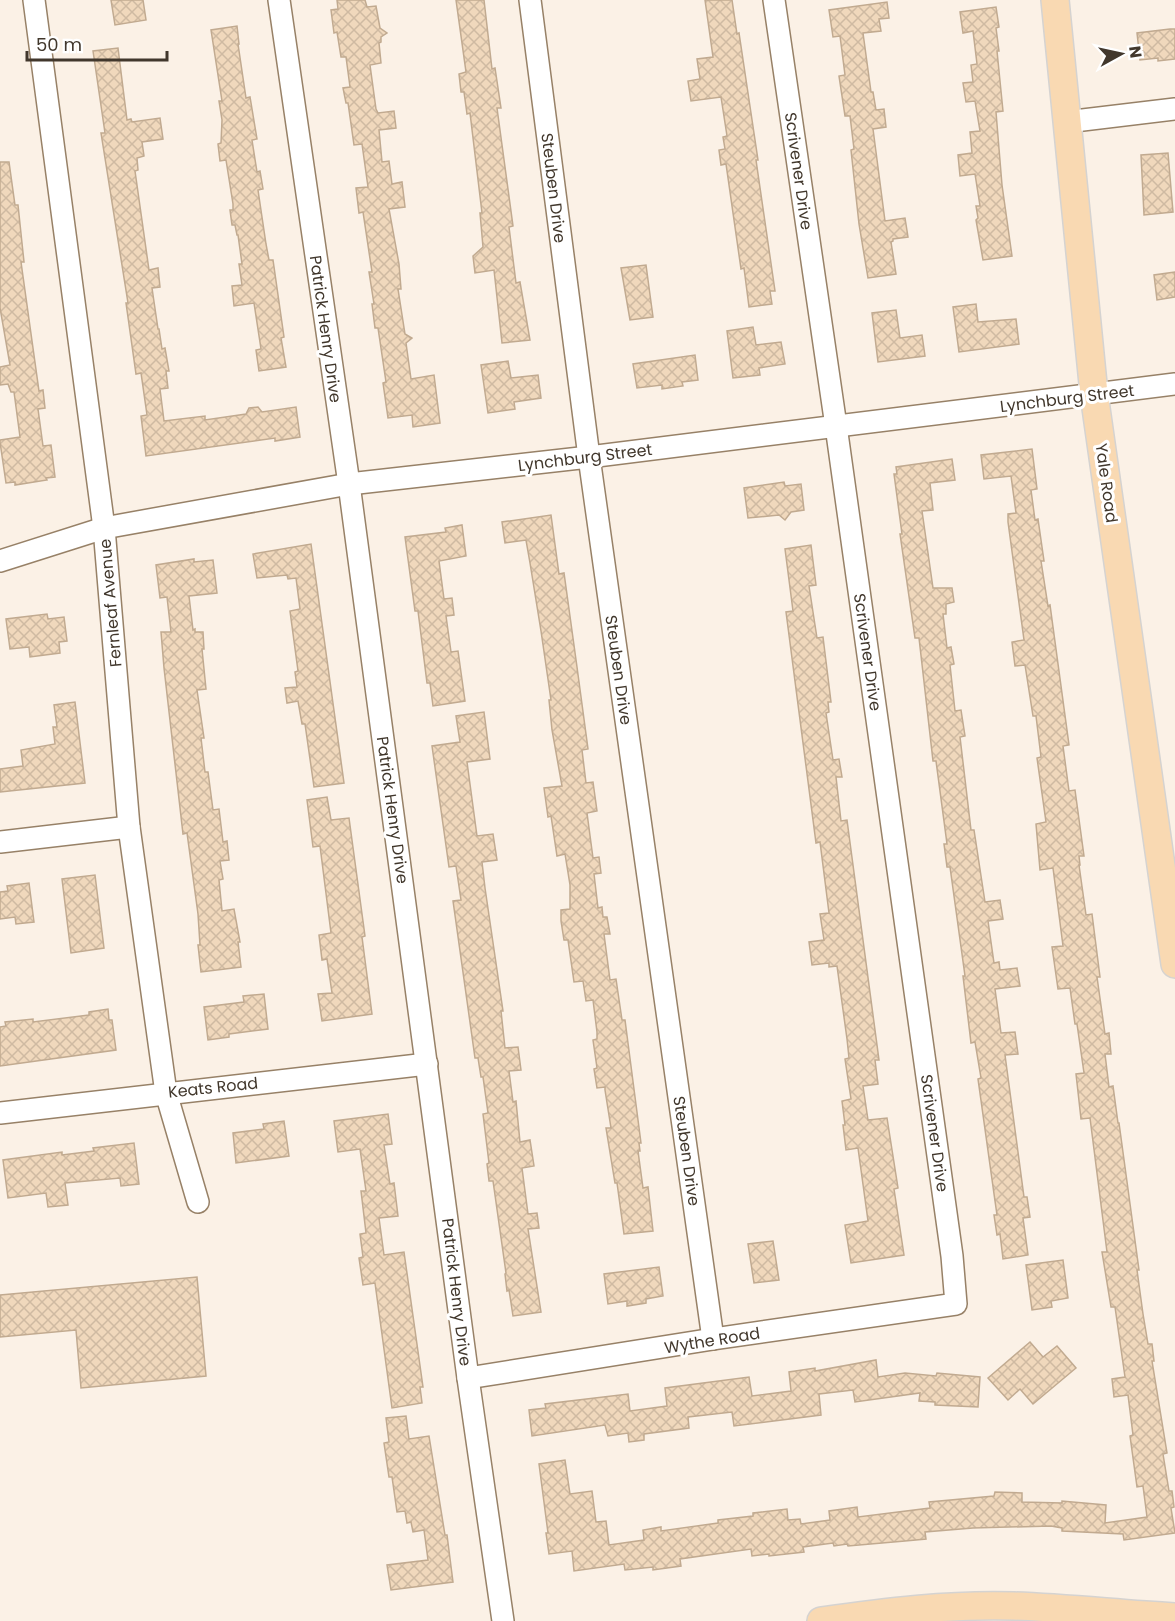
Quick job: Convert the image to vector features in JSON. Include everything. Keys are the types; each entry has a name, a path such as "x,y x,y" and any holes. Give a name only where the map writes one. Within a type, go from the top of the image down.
{"main road":[{"name":"Yale Road","path":"1055,0 1094,394 1175,964"},
{"path":"821,1621 901,1610 984,1606 1106,1611 1175,1617"}],"street":[{"name":"Fernleaf Avenue","path":"34,0 104,528 129,827 166,1093 198,1202"},
{"name":"Patrick Henry Drive","path":"279,0 349,484 468,1378 503,1621"},
{"name":"Steuben Drive","path":"530,0 589,457 713,1339"},
{"name":"Scrivener Drive","path":"774,0 836,426 945,1208 956,1304"},
{"path":"1066,122 1175,109"},
{"name":"Lynchburg Street","path":"0,561 104,528 349,484 589,457 1175,384"},
{"path":"0,842 129,827"},
{"name":"Keats Road","path":"0,1113 427,1064"},
{"name":"Wythe Road","path":"468,1378 713,1339 956,1304"}],"building":[{"path":"111,0 143,0 146,20 115,25"},
{"path":"337,0 365,0 367,7 376,6 380,28 387,33 381,37 379,43 381,63 370,65 378,113 394,111 396,128 379,130 382,162 389,161 392,184 402,182 405,207 389,209 399,264 401,289 398,289 405,334 412,338 406,343 411,379 434,375 440,423 413,427 412,415 388,418 383,383 386,382 372,304 374,304 369,272 372,272 363,212 359,213 356,188 368,187 362,144 354,145 348,103 346,103 343,88 350,87 346,57 341,57 337,32 334,33 331,10 338,9"},
{"path":"456,0 484,0 492,69 495,68 501,108 497,108 513,226 509,227 516,283 520,282 530,340 502,343 494,270 475,273 473,256 483,247 480,213 482,213 470,113 467,114 464,92 461,92 459,74 466,72"},
{"path":"705,0 732,0 758,160 756,160 775,291 770,291 772,304 749,307 744,268 741,269 726,164 721,165 719,150 725,149 723,137 727,136 721,97 691,101 688,81 700,79 697,59 713,57"},
{"path":"887,2 889,18 879,19 881,31 863,33 871,92 873,92 876,110 884,109 886,127 873,129 885,221 905,218 908,237 893,239 891,242 896,274 868,278 859,224 851,150 854,149 850,116 845,116 839,76 845,75 840,36 833,37 829,10"},
{"path":"996,7 999,27 996,28 999,51 997,51 1003,111 996,112 1002,185 1012,256 983,260 976,220 978,218 976,206 980,206 975,174 960,176 958,155 972,153 970,132 980,131 975,101 966,102 963,83 973,82 971,65 977,64 973,31 963,33 960,12"},
{"path":"237,26 246,98 250,97 257,139 252,140 257,172 260,171 263,189 258,190 269,260 273,260 286,367 259,371 256,350 261,349 254,303 234,306 232,286 242,285 239,264 242,264 238,235 235,225 232,225 230,210 233,210 233,204 226,160 220,161 218,144 221,143 222,120 219,101 222,101 211,30"},
{"path":"1175,29 1175,59 1140,60 1137,33"},
{"path":"118,48 127,120 131,119 132,122 160,118 163,139 142,142 144,156 137,158 138,170 135,171 149,270 158,268 160,287 152,288 162,349 165,348 169,371 166,371 168,388 160,389 164,421 205,416 205,420 246,414 249,408 258,407 262,412 296,407 300,437 275,441 275,438 146,456 141,416 147,415 141,373 136,374 126,303 128,303 101,133 105,133 93,51"},
{"path":"1168,153 1173,212 1144,215 1141,155"},
{"path":"0,162 9,162 15,205 18,205 24,262 21,262 39,391 43,390 45,408 38,409 43,446 51,445 55,477 15,485 15,482 6,483 0,442 0,440 20,437 14,392 11,392 8,384 0,385 0,367 10,365 0,308"},
{"path":"646,265 653,317 630,320 621,268"},
{"path":"1175,272 1175,297 1157,300 1154,275"},
{"path":"976,304 978,322 1016,319 1019,344 959,352 953,307"},
{"path":"896,310 900,338 922,335 925,356 878,362 872,313"},
{"path":"753,327 756,345 781,342 785,364 759,368 760,375 733,378 727,331"},
{"path":"695,355 698,380 682,382 683,386 662,389 662,385 637,388 633,364"},
{"path":"508,361 511,378 538,375 541,398 514,402 515,409 488,413 481,365"},
{"path":"1032,449 1037,489 1031,490 1035,520 1038,519 1044,561 1041,561 1048,606 1050,605 1069,745 1063,746 1069,791 1075,790 1084,856 1079,856 1079,865 1086,915 1092,914 1100,977 1097,977 1105,1034 1109,1033 1111,1054 1105,1054 1109,1087 1113,1086 1143,1314 1148,1344 1152,1344 1154,1361 1152,1361 1167,1453 1163,1454 1169,1491 1172,1491 1174,1507 1171,1508 1175,1533 1124,1540 1123,1534 1062,1531 1062,1528 1051,1526 973,1528 925,1532 926,1539 848,1546 847,1544 834,1546 833,1543 803,1547 804,1552 769,1556 769,1554 752,1556 751,1549 680,1559 681,1566 653,1570 653,1567 625,1570 624,1564 574,1571 572,1551 549,1554 539,1464 565,1460 570,1494 592,1491 596,1522 606,1521 609,1545 644,1540 643,1530 661,1527 661,1531 718,1523 718,1520 753,1516 753,1513 787,1509 788,1520 800,1519 801,1524 830,1520 829,1511 857,1507 858,1517 930,1508 929,1502 994,1496 995,1492 1022,1493 1022,1502 1062,1503 1062,1501 1106,1505 1105,1523 1147,1517 1143,1486 1137,1487 1130,1436 1133,1435 1128,1395 1114,1397 1112,1379 1125,1377 1115,1307 1111,1307 1102,1252 1107,1252 1090,1118 1081,1119 1076,1074 1084,1073 1077,1024 1075,1024 1070,988 1058,989 1052,947 1063,946 1053,868 1040,870 1036,824 1046,822 1037,758 1041,757 1036,716 1033,716 1025,665 1015,666 1012,642 1024,640 1008,522 1008,514 1016,513 1011,476 984,479 981,455"},
{"path":"952,459 955,480 930,483 933,510 922,511 933,588 952,588 954,602 946,604 946,614 943,614 947,648 951,647 954,664 950,665 955,711 961,710 965,736 960,737 971,830 974,830 985,902 1000,900 1003,919 988,921 994,963 999,962 1000,970 1017,968 1020,986 995,989 1001,1033 1015,1032 1018,1054 1005,1055 1024,1197 1027,1197 1030,1217 1023,1218 1028,1255 1003,1259 1000,1234 997,1235 994,1215 997,1215 978,1079 981,1078 975,1042 971,1043 963,976 965,976 950,867 947,867 944,844 947,844 936,761 933,761 919,638 915,638 894,474 897,474 896,467"},
{"path":"784,482 785,486 801,484 804,510 791,512 785,520 779,515 748,518 744,488"},
{"path":"551,515 559,574 564,573 588,749 582,750 586,783 593,782 597,811 587,813 593,858 599,857 601,873 594,874 598,908 602,907 603,917 607,917 610,934 604,934 610,980 616,979 622,1020 625,1020 641,1143 639,1143 640,1151 638,1151 643,1188 648,1187 653,1231 624,1234 606,1128 611,1128 605,1087 597,1088 594,1069 597,1068 593,1040 597,1039 597,1032 593,1000 586,1001 583,981 574,982 568,940 564,940 561,921 561,910 570,909 570,885 565,854 557,856 544,788 562,786 552,730 549,700 551,700 530,563 526,540 505,543 502,522"},
{"path":"462,525 466,556 439,561 444,599 452,598 454,615 446,616 451,652 458,651 465,701 433,706 430,683 427,683 418,611 415,611 405,537 446,532 445,528"},
{"path":"311,544 344,783 314,787 305,724 302,724 298,701 287,703 285,688 297,687 295,672 298,671 290,611 300,609 296,578 288,579 287,575 257,578 253,554"},
{"path":"811,545 816,585 809,586 817,638 823,637 831,702 828,702 829,712 826,713 833,760 839,759 842,777 836,777 841,821 847,820 879,1060 875,1060 878,1084 863,1086 868,1120 887,1118 898,1188 894,1189 904,1255 851,1263 845,1225 868,1221 858,1148 846,1150 842,1101 851,1099 845,1059 849,1058 837,966 829,967 829,963 812,965 809,942 824,940 820,914 829,913 820,842 816,843 786,612 793,611 785,549"},
{"path":"194,559 194,562 213,560 217,593 189,596 193,630 203,632 204,649 202,649 206,689 197,690 204,738 201,738 205,772 208,772 213,810 219,809 223,842 227,841 229,860 220,861 223,879 219,880 222,911 234,909 240,942 238,942 241,967 201,972 198,914 187,833 183,834 164,668 161,632 171,632 167,597 160,598 156,565"},
{"path":"47,614 48,619 64,617 67,641 59,642 60,653 30,657 29,647 10,649 6,619"},
{"path":"75,702 85,783 0,792 0,769 23,766 21,750 55,744 53,727 57,727 54,705"},
{"path":"484,712 490,759 467,762 477,836 493,834 497,860 482,862 485,888 503,1011 501,1011 505,1048 518,1047 521,1070 509,1071 513,1102 516,1101 520,1142 530,1140 534,1166 522,1168 528,1214 537,1213 539,1228 528,1229 541,1312 513,1316 509,1290 507,1291 493,1181 489,1181 483,1114 488,1113 483,1077 481,1077 478,1058 475,1058 453,901 461,900 456,866 449,867 432,746 460,742 456,716"},
{"path":"327,797 331,820 349,818 365,936 362,937 372,1014 322,1021 318,994 332,993 327,959 322,960 319,935 331,933 320,846 313,847 307,800"},
{"path":"95,875 104,948 71,953 62,879"},
{"path":"29,883 34,922 16,924 15,917 0,919 0,892 8,891 7,886"},
{"path":"264,994 268,1029 229,1034 229,1037 208,1040 204,1007 244,1002 243,996"},
{"path":"108,1009 109,1020 112,1020 116,1050 0,1066 0,1027 6,1026 5,1022 33,1019 33,1022 89,1015 89,1012"},
{"path":"388,1114 392,1144 384,1145 390,1184 394,1183 398,1216 379,1218 384,1255 404,1252 423,1387 420,1387 422,1403 392,1408 375,1283 363,1285 359,1258 363,1257 360,1234 366,1233 361,1191 366,1191 360,1149 338,1152 334,1121"},
{"path":"284,1121 289,1156 236,1163 233,1133 264,1129 263,1124"},
{"path":"134,1143 139,1184 121,1186 120,1178 65,1183 68,1205 48,1207 46,1193 8,1198 3,1160 62,1152 62,1155 94,1151 93,1148"},
{"path":"773,1241 779,1280 754,1283 748,1244"},
{"path":"1063,1260 1068,1298 1051,1301 1052,1307 1032,1310 1026,1265"},
{"path":"659,1267 663,1296 646,1299 646,1303 627,1306 627,1301 608,1304 604,1274"},
{"path":"197,1277 206,1376 81,1388 76,1330 0,1337 0,1295"},
{"path":"1030,1342 1043,1357 1057,1346 1076,1368 1033,1404 1020,1389 1008,1400 988,1378"},
{"path":"876,1360 878,1377 905,1373 936,1376 937,1373 980,1377 978,1407 935,1405 935,1402 919,1401 920,1393 855,1402 853,1390 819,1394 821,1415 734,1426 732,1412 688,1417 689,1428 644,1434 644,1440 629,1442 628,1433 608,1436 605,1425 532,1436 529,1410 546,1408 545,1404 628,1394 630,1411 667,1406 665,1388 749,1377 752,1396 791,1391 789,1372 815,1368 815,1371"},
{"path":"406,1416 409,1439 429,1436 453,1582 391,1590 387,1565 428,1560 424,1530 413,1532 411,1522 407,1523 405,1511 397,1512 392,1477 389,1477 384,1443 389,1442 386,1418"}]}
